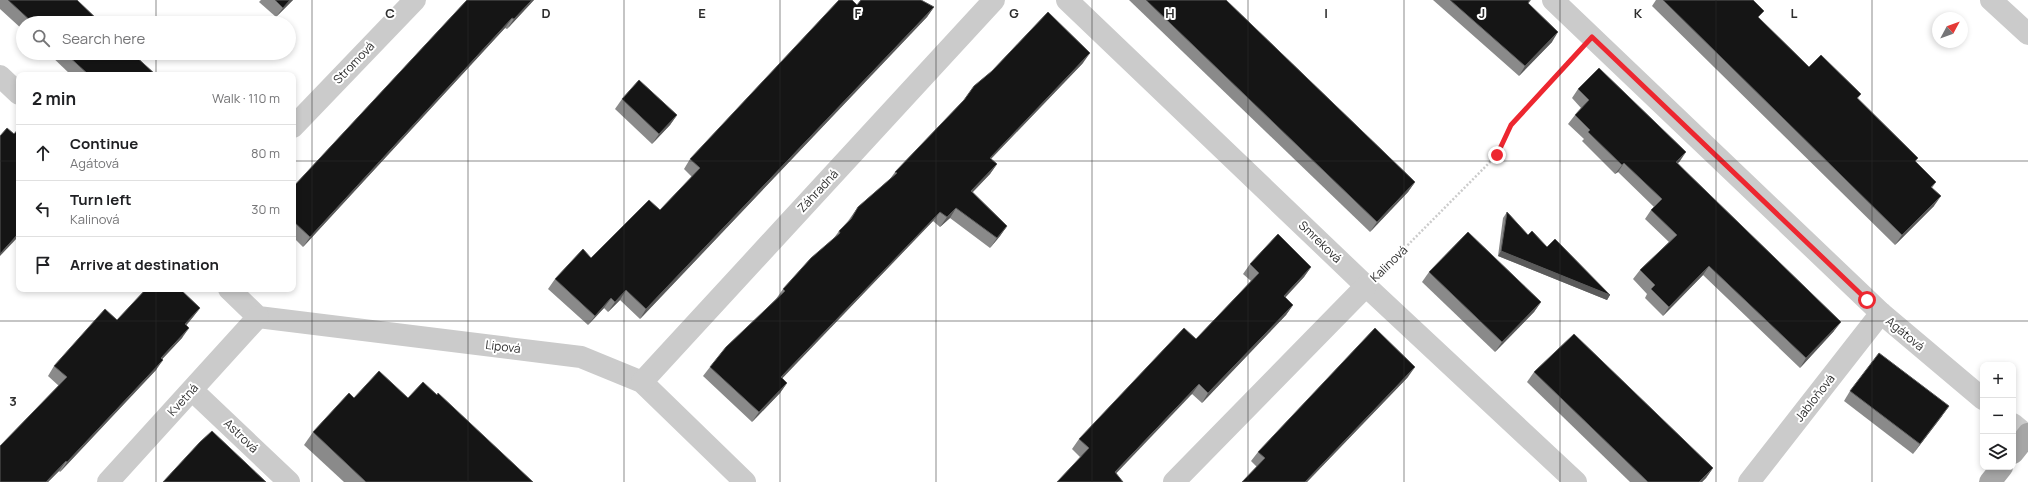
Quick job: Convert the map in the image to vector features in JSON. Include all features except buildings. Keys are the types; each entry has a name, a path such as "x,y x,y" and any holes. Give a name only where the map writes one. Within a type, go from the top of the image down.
{"main road":[{"path":"2016,446 2023,431"},
{"path":"1990,482 2000,470"}],"street":[{"name":"Stromová","path":"296,124 416,0"},
{"name":"Záhradná","path":"642,382 994,0"},
{"name":"Smreková","path":"1067,0 1366,286 1576,482"},
{"name":"Agátová","path":"1552,0 1881,313 1982,398"},
{"path":"1990,0 2028,34"},
{"name":"Kalinová","path":"1174,482 1366,286"},
{"path":"232,292 258,318"},
{"name":"Jabloňová","path":"1749,482 1881,313"},
{"name":"Lipová","path":"258,318 581,357 642,382 745,482"},
{"name":"Kvetná","path":"108,482 258,318"},
{"name":"Astrová","path":"192,390 289,482"}],"path":[{"name":"Kalinová","path":"1366,286 1497,155 1511,125 1592,37"}],"route":[{"path":"1497,155 1511,125 1592,37 1867,300"}]}
